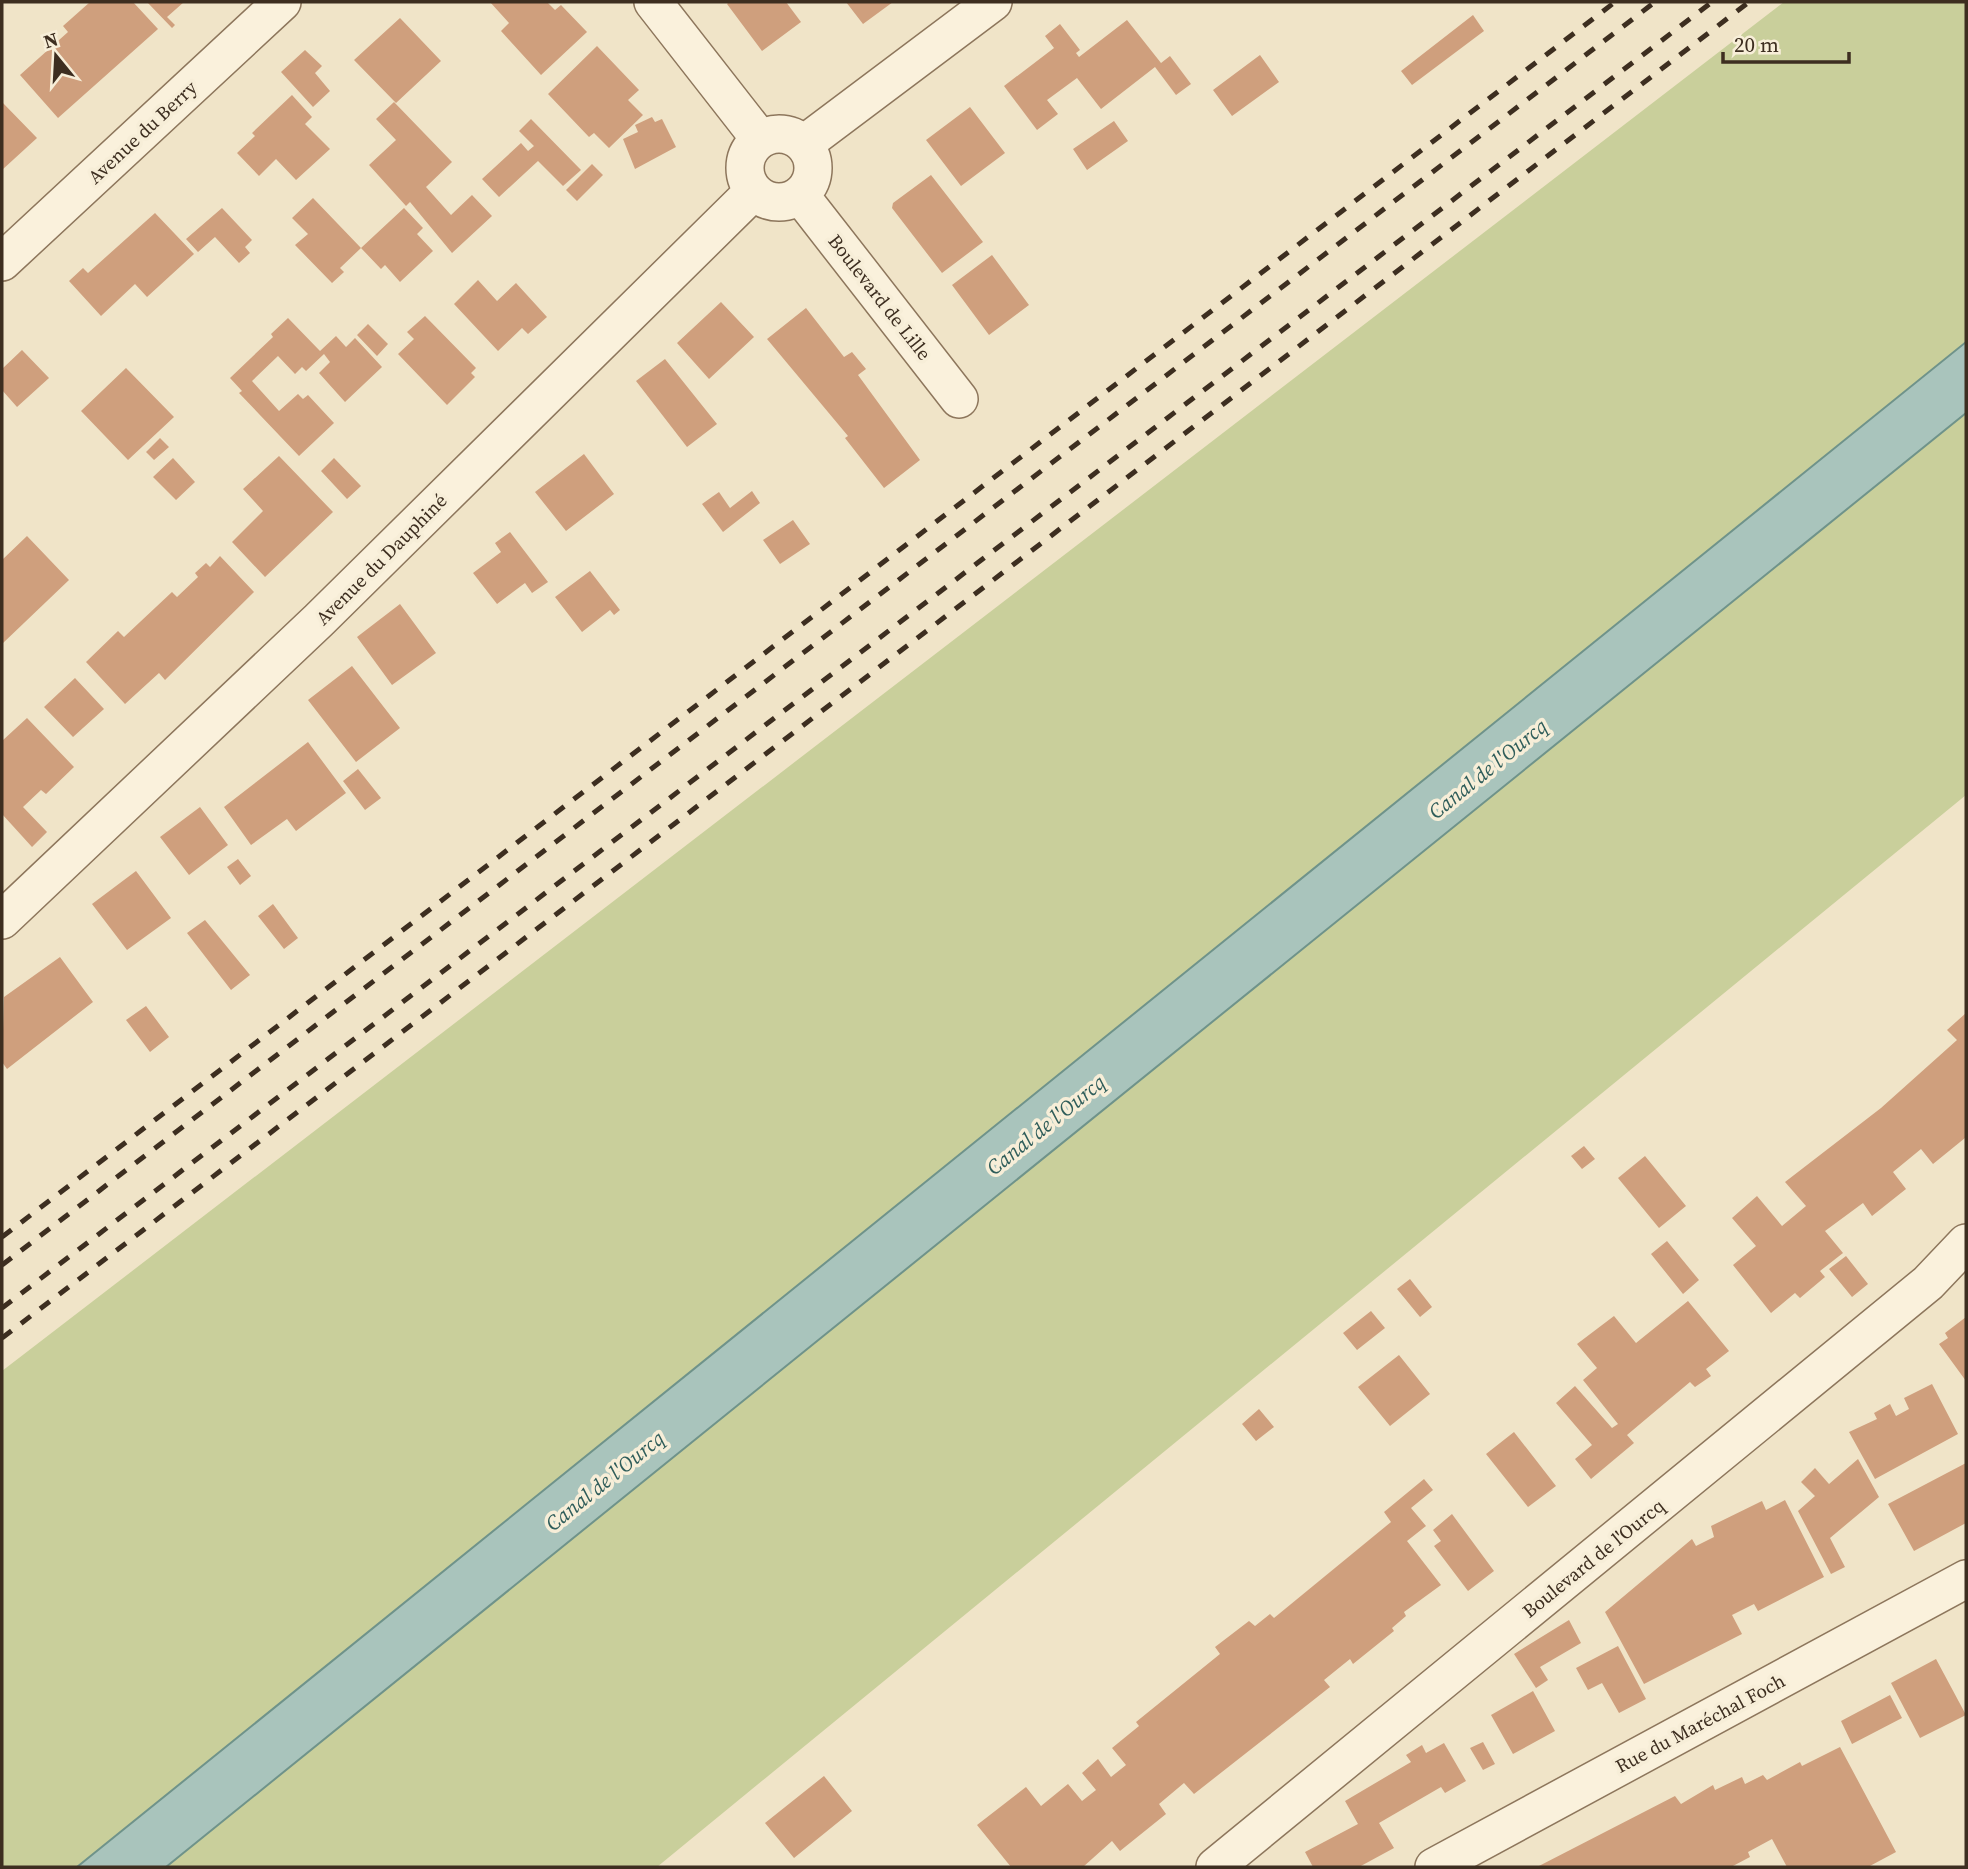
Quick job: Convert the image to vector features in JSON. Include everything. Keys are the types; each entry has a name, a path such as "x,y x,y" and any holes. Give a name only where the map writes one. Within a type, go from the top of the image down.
{"street":[{"name":"Avenue du Berry","path":"2,262 282,2"},
{"path":"653,2 760,139"},
{"path":"804,144 993,2"},
{"path":"779,133 797,138 804,144 814,165 808,187 800,195 791,200 771,202 754,191 745,173 745,163 748,153 760,139 779,133"},
{"name":"Avenue du Dauphiné","path":"2,920 329,610 754,191"},
{"name":"Boulevard de Lille","path":"800,195 959,399"},
{"name":"Boulevard de l'Ourcq","path":"1215,1867 1918,1292 1966,1243"},
{"name":"Rue du Maréchal Foch","path":"1434,1867 1966,1579"}],"green space":[{"path":"1784,2 1966,2 1966,342 77,1867 2,1867 2,1371"},
{"path":"1966,413 1966,795 657,1867 166,1867"}],"water":[{"name":"Canal de l'Ourcq","path":"1966,342 1966,413 166,1867 77,1867"}],"building":[{"path":"90,2 133,2 158,29 58,118 20,75 68,32 63,26"},
{"path":"147,2 184,2 167,17 175,25 172,28"},
{"path":"490,2 547,2 555,10 561,5 587,32 541,75 501,31 509,23"},
{"path":"786,2 801,22 762,51 727,4"},
{"path":"846,2 893,2 863,24"},
{"path":"1473,15 1484,31 1412,85 1401,71"},
{"path":"400,18 441,61 396,103 354,60"},
{"path":"1127,20 1161,63 1170,56 1191,84 1176,95 1155,67 1101,109 1077,78 1047,100 1058,114 1037,130 1004,86 1054,48 1045,36 1060,24 1080,50 1076,53 1079,57"},
{"path":"597,46 639,90 628,100 643,115 609,148 594,133 589,137 548,94"},
{"path":"305,50 322,66 315,73 330,91 313,107 281,72"},
{"path":"1260,55 1279,82 1232,116 1213,90"},
{"path":"292,95 312,117 305,124 330,149 296,180 276,159 259,176 237,153 255,136 252,133"},
{"path":"2,102 37,138 2,170"},
{"path":"394,102 452,162 426,187 451,215 472,195 492,216 452,253 410,202 406,206 369,165 396,140 376,119"},
{"path":"970,107 1005,153 961,186 926,140"},
{"path":"652,117 655,122 662,119 676,147 635,169 623,139 638,132 635,125"},
{"path":"531,119 581,170 563,186 538,161 499,197 482,179 521,143 528,151 534,146 519,131"},
{"path":"1114,121 1128,141 1087,170 1073,149"},
{"path":"592,164 603,175 577,201 566,190"},
{"path":"931,175 983,242 942,273 892,208 893,203"},
{"path":"313,198 361,248 340,268 344,272 332,283 295,245 308,234 292,218"},
{"path":"222,208 252,240 245,247 250,253 239,263 215,237 198,252 186,239"},
{"path":"404,208 423,228 417,234 433,251 400,282 385,265 381,269 361,248"},
{"path":"155,213 194,254 147,297 135,284 101,316 69,281 83,268 88,273"},
{"path":"992,255 1029,305 989,335 952,285"},
{"path":"478,280 497,301 516,283 547,317 528,334 522,328 498,351 454,304"},
{"path":"721,302 754,337 709,379 677,343"},
{"path":"806,308 844,357 852,352 866,369 858,375 920,460 884,488 845,438 848,436 767,339"},
{"path":"425,316 476,368 471,373 475,377 447,405 398,354 414,339 407,332"},
{"path":"288,318 320,351 336,336 346,347 355,338 382,367 345,402 319,373 330,362 324,354 306,371 302,367 295,374 278,356 252,381 279,411 298,394 303,399 308,395 334,423 299,456 239,393 242,391 230,378 273,337 271,334"},
{"path":"368,324 388,344 377,356 357,335"},
{"path":"22,350 49,378 17,407 2,390 2,369"},
{"path":"665,359 717,424 687,447 636,381"},
{"path":"126,368 174,417 128,460 81,411"},
{"path":"160,438 169,447 154,460 146,452"},
{"path":"584,454 614,494 566,531 535,492"},
{"path":"279,456 333,512 265,577 232,542 263,511 243,489"},
{"path":"173,458 195,482 176,500 153,477"},
{"path":"334,458 361,486 347,499 321,471"},
{"path":"752,491 760,503 723,532 702,504 719,492 730,508"},
{"path":"793,520 810,544 780,564 763,540"},
{"path":"510,532 548,582 532,593 525,583 497,604 473,573 501,552 495,543"},
{"path":"27,536 69,580 2,644 2,560"},
{"path":"220,556 254,592 165,680 159,673 125,704 86,662 118,631 124,637 172,592 177,597 198,577 195,573 206,563 210,567"},
{"path":"590,571 620,610 614,615 610,610 582,632 555,597"},
{"path":"400,604 436,653 392,685 357,637"},
{"path":"352,666 400,728 356,762 308,700"},
{"path":"75,678 104,709 73,737 44,707"},
{"path":"27,718 74,767 46,794 41,790 23,807 47,832 32,847 2,814 2,741"},
{"path":"308,742 346,793 296,831 287,819 251,845 224,807"},
{"path":"358,769 381,798 365,810 343,781"},
{"path":"200,807 228,845 189,875 160,837"},
{"path":"238,859 251,876 240,885 227,867"},
{"path":"136,871 171,918 127,950 92,904"},
{"path":"273,904 298,938 284,949 258,916"},
{"path":"205,920 250,975 231,990 187,933"},
{"path":"60,957 93,1002 7,1069 2,1062 4,997"},
{"path":"146,1006 169,1037 150,1052 126,1020"},
{"path":"1966,1013 1966,1141 1965,1138 1933,1164 1921,1149 1893,1172 1906,1189 1872,1216 1863,1203 1825,1231 1843,1253 1820,1271 1825,1277 1800,1298 1795,1293 1771,1313 1733,1265 1756,1246 1732,1218 1757,1196 1782,1226 1806,1206 1785,1182 1881,1108 1957,1040 1947,1030"},
{"path":"1584,1146 1595,1159 1582,1169 1571,1156"},
{"path":"1645,1156 1686,1206 1659,1228 1618,1178"},
{"path":"1667,1241 1699,1280 1683,1294 1651,1254"},
{"path":"1846,1256 1868,1284 1852,1297 1829,1269"},
{"path":"1410,1279 1432,1307 1420,1317 1397,1289"},
{"path":"1688,1301 1729,1351 1706,1369 1711,1376 1695,1387 1690,1382 1627,1435 1634,1443 1591,1479 1575,1459 1592,1445 1556,1403 1575,1386 1612,1428 1618,1424 1583,1380 1597,1368 1577,1344 1614,1316 1636,1343"},
{"path":"1371,1311 1385,1328 1357,1350 1343,1333"},
{"path":"1966,1317 1966,1381 1939,1344 1948,1338 1945,1333"},
{"path":"1399,1355 1430,1394 1390,1426 1358,1387"},
{"path":"1932,1384 1958,1434 1875,1479 1849,1432 1877,1419 1874,1413 1890,1404 1896,1416 1909,1409 1904,1398"},
{"path":"1259,1409 1274,1427 1256,1441 1242,1424"},
{"path":"1514,1432 1556,1486 1528,1507 1486,1454"},
{"path":"1858,1459 1879,1497 1830,1538 1845,1567 1831,1574 1798,1511 1815,1496 1801,1482 1815,1468 1829,1484"},
{"path":"1966,1463 1966,1523 1914,1551 1888,1504"},
{"path":"1424,1479 1433,1490 1411,1508 1426,1526 1407,1541 1441,1585 1404,1612 1406,1616 1392,1628 1394,1631 1353,1664 1350,1659 1324,1680 1330,1687 1194,1794 1184,1783 1159,1804 1166,1814 1120,1851 1112,1841 1083,1867 1011,1867 977,1825 1026,1787 1041,1806 1068,1784 1082,1801 1096,1790 1082,1773 1098,1759 1111,1777 1126,1765 1112,1748 1139,1726 1136,1722 1220,1654 1215,1647 1249,1621 1255,1626 1270,1614 1274,1618 1391,1522 1384,1512"},
{"path":"1785,1500 1824,1577 1758,1611 1754,1604 1732,1615 1742,1634 1644,1684 1605,1612 1692,1539 1696,1546 1714,1537 1711,1526 1762,1501 1766,1510"},
{"path":"1452,1514 1494,1571 1468,1591 1434,1546 1441,1541 1433,1530"},
{"path":"1569,1620 1581,1643 1540,1667 1548,1680 1536,1688 1514,1654"},
{"path":"1618,1646 1646,1699 1619,1713 1602,1683 1588,1690 1576,1668"},
{"path":"1936,1659 1966,1715 1920,1738 1891,1683"},
{"path":"1533,1691 1555,1731 1513,1754 1491,1715"},
{"path":"1890,1695 1902,1718 1852,1744 1841,1721"},
{"path":"1483,1742 1495,1764 1483,1770 1470,1748"},
{"path":"1444,1743 1466,1781 1445,1793 1441,1787 1379,1823 1394,1848 1359,1867 1313,1867 1305,1852 1358,1824 1345,1801 1411,1762 1406,1755 1422,1745 1426,1753"},
{"path":"1840,1747 1896,1852 1868,1867 1787,1867 1772,1839 1748,1852 1750,1857 1731,1867 1537,1867 1675,1796 1681,1804 1713,1785 1715,1790 1742,1777 1745,1784 1763,1775 1767,1780 1800,1762 1802,1766"},
{"path":"824,1776 852,1811 794,1858 765,1823"}],"railway":[{"path":"2,1237 1615,2"},
{"path":"2,1265 1655,2"},
{"path":"2,1308 1712,2"},
{"path":"2,1338 1749,2"}]}
